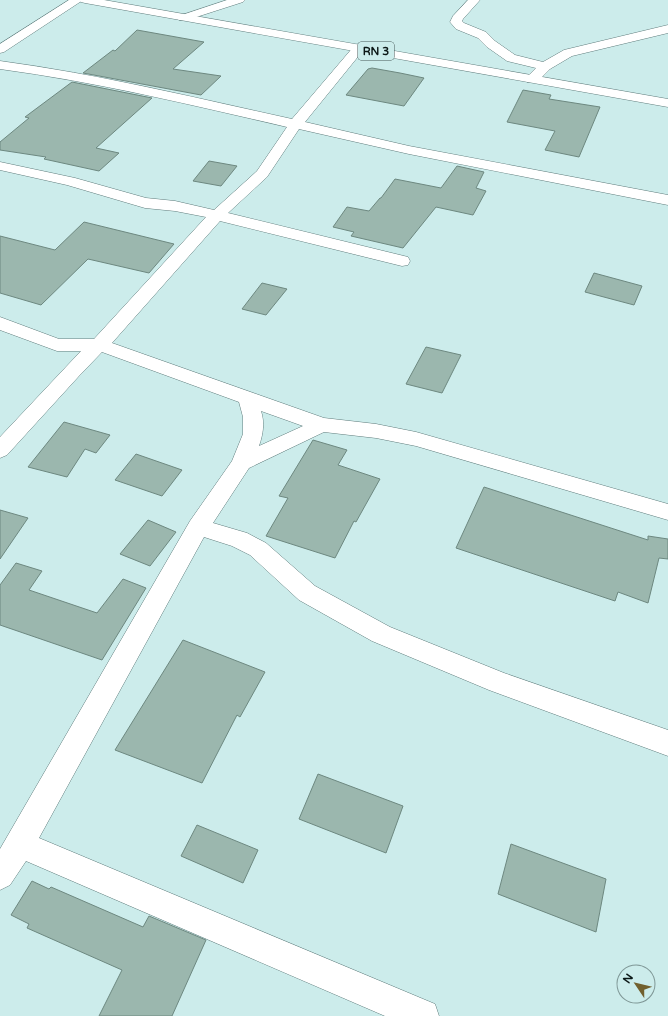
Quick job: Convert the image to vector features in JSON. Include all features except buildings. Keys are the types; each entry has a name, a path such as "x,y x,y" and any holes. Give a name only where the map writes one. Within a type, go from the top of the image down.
{"street":[{"path":"0,49 77,0"},
{"name":"RN 3","path":"84,0 668,103"},
{"path":"183,18 239,0"},
{"path":"474,0 457,18 456,22 460,26 482,35 491,44 511,58 545,66"},
{"path":"532,79 545,66 568,52 668,29"},
{"path":"0,450 72,371 100,345 217,215 262,174 296,124 359,48"},
{"path":"0,66 37,70 194,100 409,150 668,200"},
{"path":"0,166 70,181 145,204 175,206 217,215 402,262"},
{"path":"0,323 57,345 100,345 322,425 376,430 416,439 595,489 668,512"},
{"path":"57,345 65,353 72,371"},
{"path":"0,875 20,844 198,527 242,463 253,434 253,417 248,398"},
{"path":"242,463 322,425"},
{"path":"198,527 238,539 258,549 307,593 381,634 498,682 668,743"},
{"path":"20,844 423,1016"}]}
